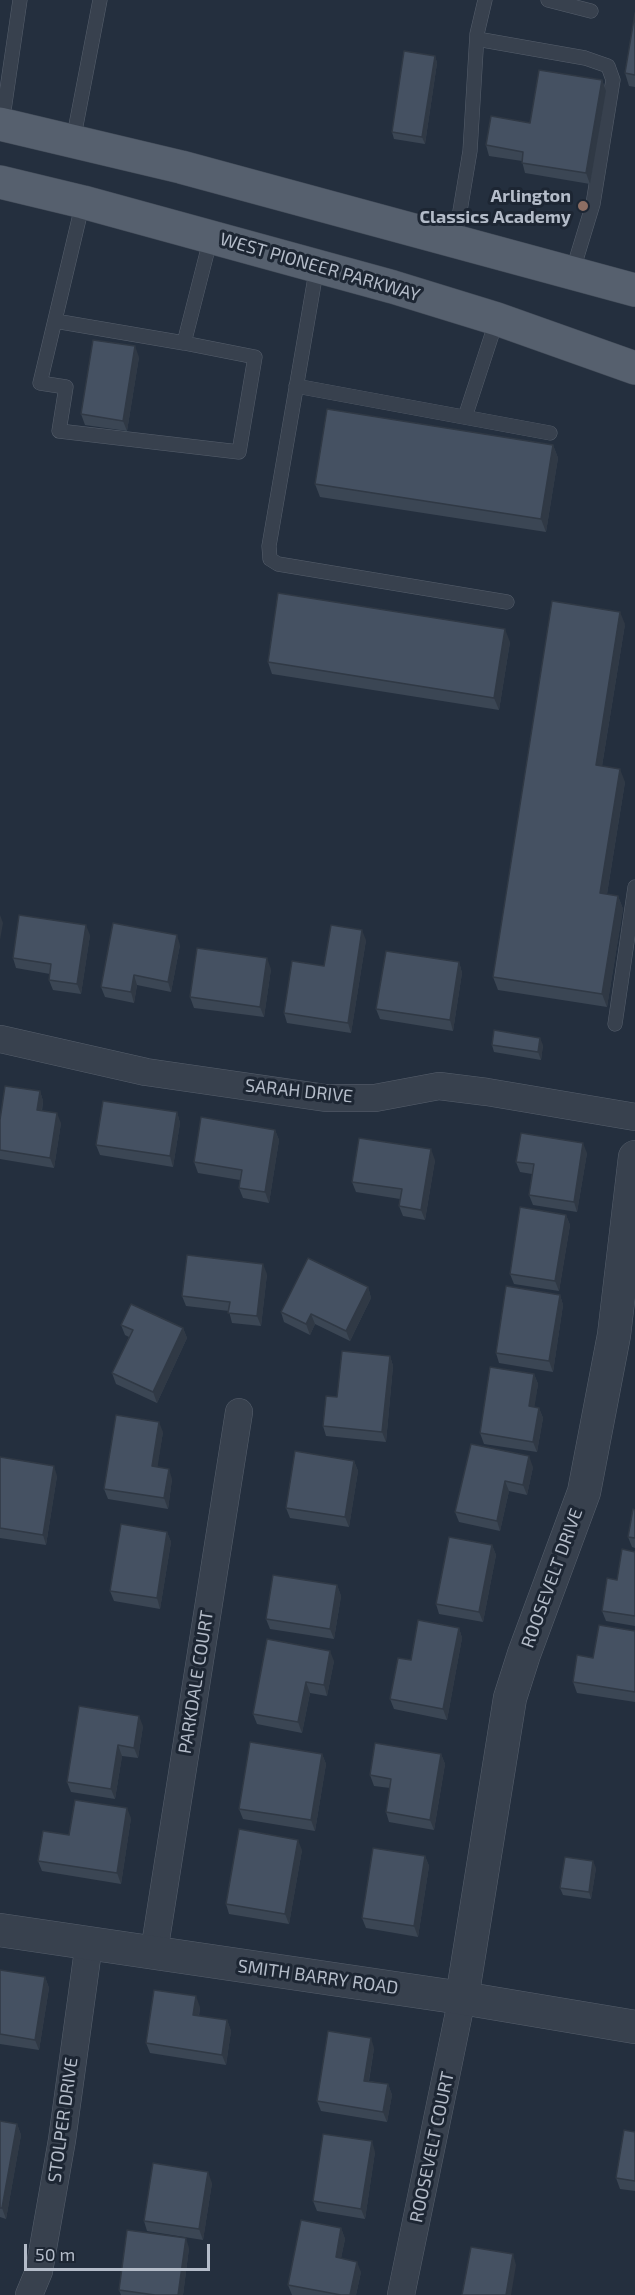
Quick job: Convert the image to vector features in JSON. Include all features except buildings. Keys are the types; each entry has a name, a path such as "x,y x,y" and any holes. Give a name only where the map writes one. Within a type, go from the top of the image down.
{"main road":[{"path":"1,124 181,167 635,290"},
{"name":"WEST PIONEER PARKWAY","path":"0,182 83,202 393,287 497,319 635,368"}],"street":[{"name":"SARAH DRIVE","path":"0,1039 146,1072 326,1098 375,1098 439,1086 635,1117"},
{"name":"ROOSEVELT DRIVE","path":"462,1998 510,1698 584,1492 614,1335 635,1157"},
{"name":"PARKDALE COURT","path":"154,1952 239,1412"},
{"name":"SMITH BARRY ROAD","path":"0,1930 462,1998 635,2027"},
{"name":"STOLPER DRIVE","path":"29,2295 39,2271 62,2140 90,1943"},
{"name":"ROOSEVELT COURT","path":"401,2295 462,1998"}],"lane":[{"path":"1,124 20,0"},
{"path":"73,141 100,0"},
{"path":"454,241 470,151 477,39 485,0"},
{"path":"548,0 591,11"},
{"path":"477,39 585,58 608,66 613,80 595,192 572,273"},
{"path":"55,321 255,357 239,452 59,431 66,387 40,383 83,202"},
{"path":"184,343 211,237"},
{"path":"316,266 268,546 270,559 278,564 507,602"},
{"path":"465,417 497,319"},
{"path":"296,386 550,433"},
{"path":"615,1024 635,888"}],"place":[{"name":"Arlington Classics Academy","path":"583,206"}]}
